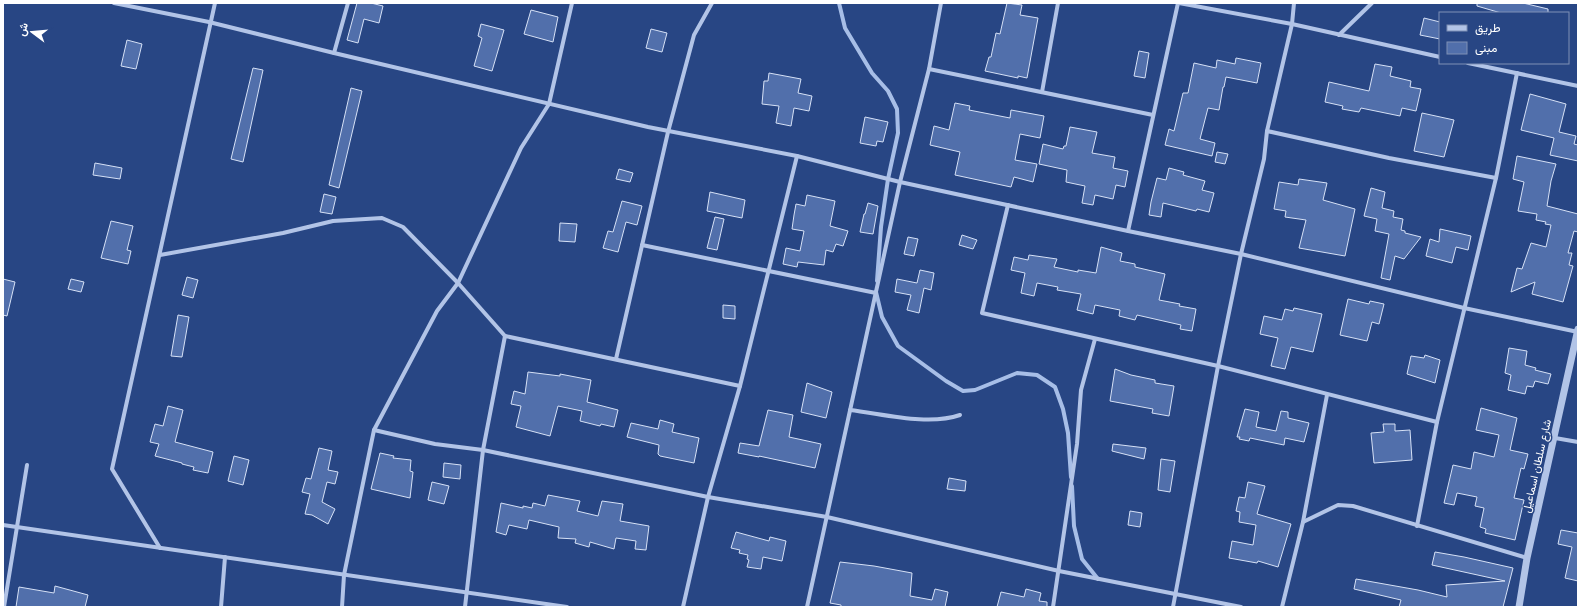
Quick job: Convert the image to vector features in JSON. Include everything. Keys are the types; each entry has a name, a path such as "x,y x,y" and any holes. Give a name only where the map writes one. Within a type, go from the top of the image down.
{"street":[{"path":"114,3 209,22 668,132 797,156 900,182 1241,254 1464,308 1578,331"},
{"path":"160,548 112,469 160,255 209,22 215,3"},
{"path":"334,53 348,3"},
{"path":"342,607 344,575 374,430 437,311 458,283 521,148 549,104 572,3"},
{"path":"616,359 668,132 694,35 712,3"},
{"path":"807,607 900,182 928,69 941,3"},
{"path":"1042,92 1058,3"},
{"path":"1128,231 1179,3 1292,24 1439,57"},
{"path":"1173,607 1218,366 1241,254 1264,159 1267,131 1292,24 1294,3"},
{"path":"1339,35 1372,3"},
{"path":"1473,64 1578,86"},
{"path":"928,69 1153,115"},
{"path":"1417,526 1437,422 1496,178 1517,73"},
{"path":"1267,131 1389,158 1496,178"},
{"path":"683,607 708,497 740,386 797,156"},
{"path":"1008,205 982,313 1218,366 1437,422"},
{"path":"160,255 283,234 333,221 382,218 403,227 458,283 505,336 740,386"},
{"path":"642,246 876,293"},
{"name":"شارع سلطان اسماعيل","path":"1519,607 1527,558 1578,331"},
{"path":"465,607 483,450 505,336"},
{"path":"1053,607 1077,444 1080,390 1095,339"},
{"path":"1282,607 1303,522 1327,395"},
{"path":"850,410 931,420 950,418 960,415"},
{"path":"374,430 435,444 483,450 708,497 827,517 1059,571 1241,607"},
{"path":"1555,438 1578,442"},
{"path":"4,607 27,465"},
{"path":"1303,522 1338,505 1366,509 1417,526 1527,558"},
{"path":"3,525 567,607"},
{"path":"221,607 225,557"}],"building":[{"path":"357,3 371,3 383,6 379,23 364,19 358,43 347,40"},
{"path":"1007,3 1022,5 1020,15 1038,18 1027,78 1018,76 1018,78 985,71 989,57 991,57 996,33 1000,34"},
{"path":"1477,3 1523,3 1548,9 1548,12 1498,12 1477,6"},
{"path":"531,10 558,17 553,42 524,34"},
{"path":"1424,18 1439,22 1439,39 1420,35"},
{"path":"481,24 504,30 492,71 474,66 482,38 478,36"},
{"path":"651,29 667,33 662,52 646,48"},
{"path":"127,40 142,44 136,69 121,66"},
{"path":"1139,51 1149,53 1145,78 1134,76"},
{"path":"1236,58 1261,63 1257,83 1226,77 1219,110 1208,108 1200,139 1215,143 1212,156 1165,145 1169,129 1174,131 1183,93 1188,93 1194,63 1216,68 1217,60 1235,64"},
{"path":"1375,64 1392,67 1390,76 1411,81 1410,87 1421,89 1416,111 1402,108 1400,116 1361,108 1359,112 1342,109 1343,106 1325,102 1329,82 1369,91"},
{"path":"253,68 263,70 243,162 231,159"},
{"path":"769,73 801,79 798,93 812,96 809,111 794,108 791,126 776,123 779,106 762,104 764,81 768,81"},
{"path":"351,88 362,91 339,188 329,185"},
{"path":"1530,94 1566,104 1559,132 1576,136 1574,144 1578,145 1578,161 1550,155 1554,138 1521,130"},
{"path":"955,103 970,106 969,110 1010,118 1011,110 1044,116 1040,138 1020,134 1015,160 1037,164 1033,182 1014,177 1011,187 955,175 960,152 930,145 934,126 949,130"},
{"path":"1422,113 1454,120 1444,157 1414,151"},
{"path":"865,117 888,122 883,142 877,141 876,146 860,143"},
{"path":"1070,127 1097,132 1092,153 1115,157 1113,168 1128,171 1125,187 1116,185 1113,199 1095,195 1093,205 1082,203 1085,186 1066,182 1067,170 1039,164 1043,144 1063,149 1064,146 1066,146"},
{"path":"1217,152 1228,154 1225,164 1215,162"},
{"path":"1517,156 1556,164 1551,181 1547,206 1578,214 1578,232 1574,231 1568,253 1572,253 1569,265 1573,266 1563,302 1532,294 1535,282 1511,292 1517,268 1522,269 1531,243 1546,247 1551,225 1545,224 1546,222 1536,220 1537,214 1518,211 1524,182 1513,179"},
{"path":"95,163 122,168 120,179 93,175"},
{"path":"1169,168 1184,172 1183,175 1205,181 1202,190 1214,193 1209,212 1197,209 1196,211 1163,203 1161,217 1149,215 1157,178 1166,180"},
{"path":"619,169 633,173 630,182 616,179"},
{"path":"1299,179 1327,183 1323,200 1355,209 1345,256 1299,248 1306,220 1285,217 1286,211 1274,209 1279,182 1298,185"},
{"path":"1371,188 1385,192 1382,208 1394,211 1393,217 1403,219 1401,230 1405,231 1405,233 1421,237 1404,259 1395,256 1390,280 1381,278 1389,234 1375,231 1377,219 1364,216"},
{"path":"710,192 745,200 742,218 707,211"},
{"path":"324,194 336,197 332,214 320,212"},
{"path":"807,195 835,201 830,226 848,231 843,246 836,244 833,252 826,250 824,265 798,262 797,267 783,264 786,248 800,251 804,231 792,229 796,204 805,206"},
{"path":"622,201 642,206 637,225 626,222 618,252 603,248 608,231 613,232"},
{"path":"868,203 878,206 873,234 860,232"},
{"path":"715,217 724,219 717,250 707,248"},
{"path":"111,221 133,226 127,250 131,251 128,264 101,258"},
{"path":"560,223 577,224 575,242 559,241"},
{"path":"1440,229 1471,236 1468,250 1456,247 1452,263 1426,256 1430,239 1439,242"},
{"path":"962,235 977,240 973,249 959,245"},
{"path":"908,237 918,239 914,256 904,254"},
{"path":"1101,247 1122,253 1120,261 1135,264 1135,267 1165,274 1159,300 1196,309 1192,331 1180,329 1181,325 1137,315 1135,320 1119,316 1120,310 1095,305 1093,314 1077,310 1081,294 1057,290 1058,287 1037,283 1034,296 1021,293 1025,273 1011,270 1014,257 1028,260 1029,255 1057,259 1054,267 1078,272 1078,270 1096,273"},
{"path":"920,270 934,273 931,290 924,288 919,313 907,310 911,295 895,292 897,279 917,283"},
{"path":"187,277 198,280 193,298 182,295"},
{"path":"3,279 15,282 7,316 3,315"},
{"path":"71,279 84,282 81,292 68,289"},
{"path":"1348,299 1369,304 1370,301 1384,304 1379,324 1372,322 1367,341 1340,335"},
{"path":"723,305 735,306 735,319 723,318"},
{"path":"1294,308 1322,314 1313,352 1291,347 1285,369 1271,366 1278,338 1260,334 1264,316 1282,320 1285,309 1293,311"},
{"path":"178,315 189,317 182,357 171,356"},
{"path":"1509,348 1527,351 1525,365 1536,368 1535,370 1551,374 1548,384 1535,381 1533,387 1527,386 1525,394 1508,390 1511,375 1505,373"},
{"path":"1425,355 1440,360 1435,383 1407,374 1411,356 1424,358"},
{"path":"1115,369 1131,375 1155,380 1155,383 1174,386 1169,416 1152,413 1153,409 1110,401"},
{"path":"528,372 560,376 560,374 591,380 587,402 618,410 614,427 601,424 600,426 580,421 582,411 558,406 550,436 516,427 521,406 511,404 514,391 525,394"},
{"path":"807,383 832,392 826,418 801,412"},
{"path":"168,406 183,410 175,442 213,452 208,473 193,470 194,467 155,456 159,444 150,442 155,424 163,426"},
{"path":"1481,408 1517,418 1510,450 1528,454 1524,469 1521,468 1514,498 1524,500 1515,540 1485,533 1486,529 1480,527 1484,508 1475,506 1477,497 1457,493 1454,505 1444,503 1453,465 1471,469 1474,452 1494,457 1499,435 1476,430"},
{"path":"1245,409 1259,412 1256,427 1276,431 1281,411 1288,412 1288,418 1309,423 1304,442 1285,438 1284,445 1250,438 1249,441 1239,439 1240,437 1237,437"},
{"path":"768,410 793,415 789,437 821,444 815,468 738,453 740,443 759,446"},
{"path":"660,420 674,424 672,432 699,438 694,463 660,456 658,454 659,445 627,437 631,423 658,429"},
{"path":"1383,424 1395,424 1395,431 1410,430 1412,460 1374,463 1371,433 1384,432"},
{"path":"1113,444 1146,448 1144,459 1112,451"},
{"path":"319,448 332,451 328,470 338,472 335,484 327,482 322,502 335,509 328,524 312,515 305,514 310,494 302,492 306,478 311,479"},
{"path":"380,453 394,456 393,458 411,460 410,471 413,472 410,498 371,489"},
{"path":"234,456 249,460 243,485 228,481"},
{"path":"1161,459 1175,461 1170,492 1158,490"},
{"path":"444,463 461,465 460,479 443,477"},
{"path":"949,478 966,481 965,491 947,489"},
{"path":"432,482 449,486 444,504 428,500"},
{"path":"1248,482 1265,486 1257,514 1291,524 1278,567 1258,561 1257,563 1229,558 1232,541 1253,545 1256,525 1239,522 1240,512 1236,511 1239,497 1245,498"},
{"path":"548,495 580,501 577,511 598,516 602,501 623,504 620,521 649,526 646,550 635,549 636,541 616,538 614,549 590,542 589,547 575,543 576,539 558,538 559,527 529,520 527,529 509,525 506,535 496,532 501,503 523,508 523,506 532,508 533,503 545,506"},
{"path":"1130,511 1142,513 1140,527 1128,525"},
{"path":"1561,530 1578,533 1578,581 1565,578 1572,547 1558,544"},
{"path":"736,532 769,541 770,537 786,541 782,561 763,557 761,569 747,567 749,560 747,559 748,555 739,553 740,550 731,548"},
{"path":"1435,552 1513,568 1503,607 1399,607 1401,600 1354,589 1356,579 1418,590 1447,597 1446,585 1505,581 1432,565"},
{"path":"840,562 912,573 910,596 932,600 935,589 948,592 945,607 841,607 841,605 830,603"},
{"path":"55,586 88,595 85,607 16,607 19,587 54,593"},
{"path":"1026,589 1041,593 1039,601 1047,602 1047,607 997,607 1001,592 1024,597"}],"waterway":[{"path":"839,3 845,28 872,73 888,91 897,109 898,133 888,179 881,227 877,281"},
{"path":"876,292 882,317 898,346 946,381 963,391 975,390 1017,373 1037,375 1055,387 1063,409 1068,433 1071,477"},
{"path":"1072,486 1074,526 1082,559 1098,579"}]}
